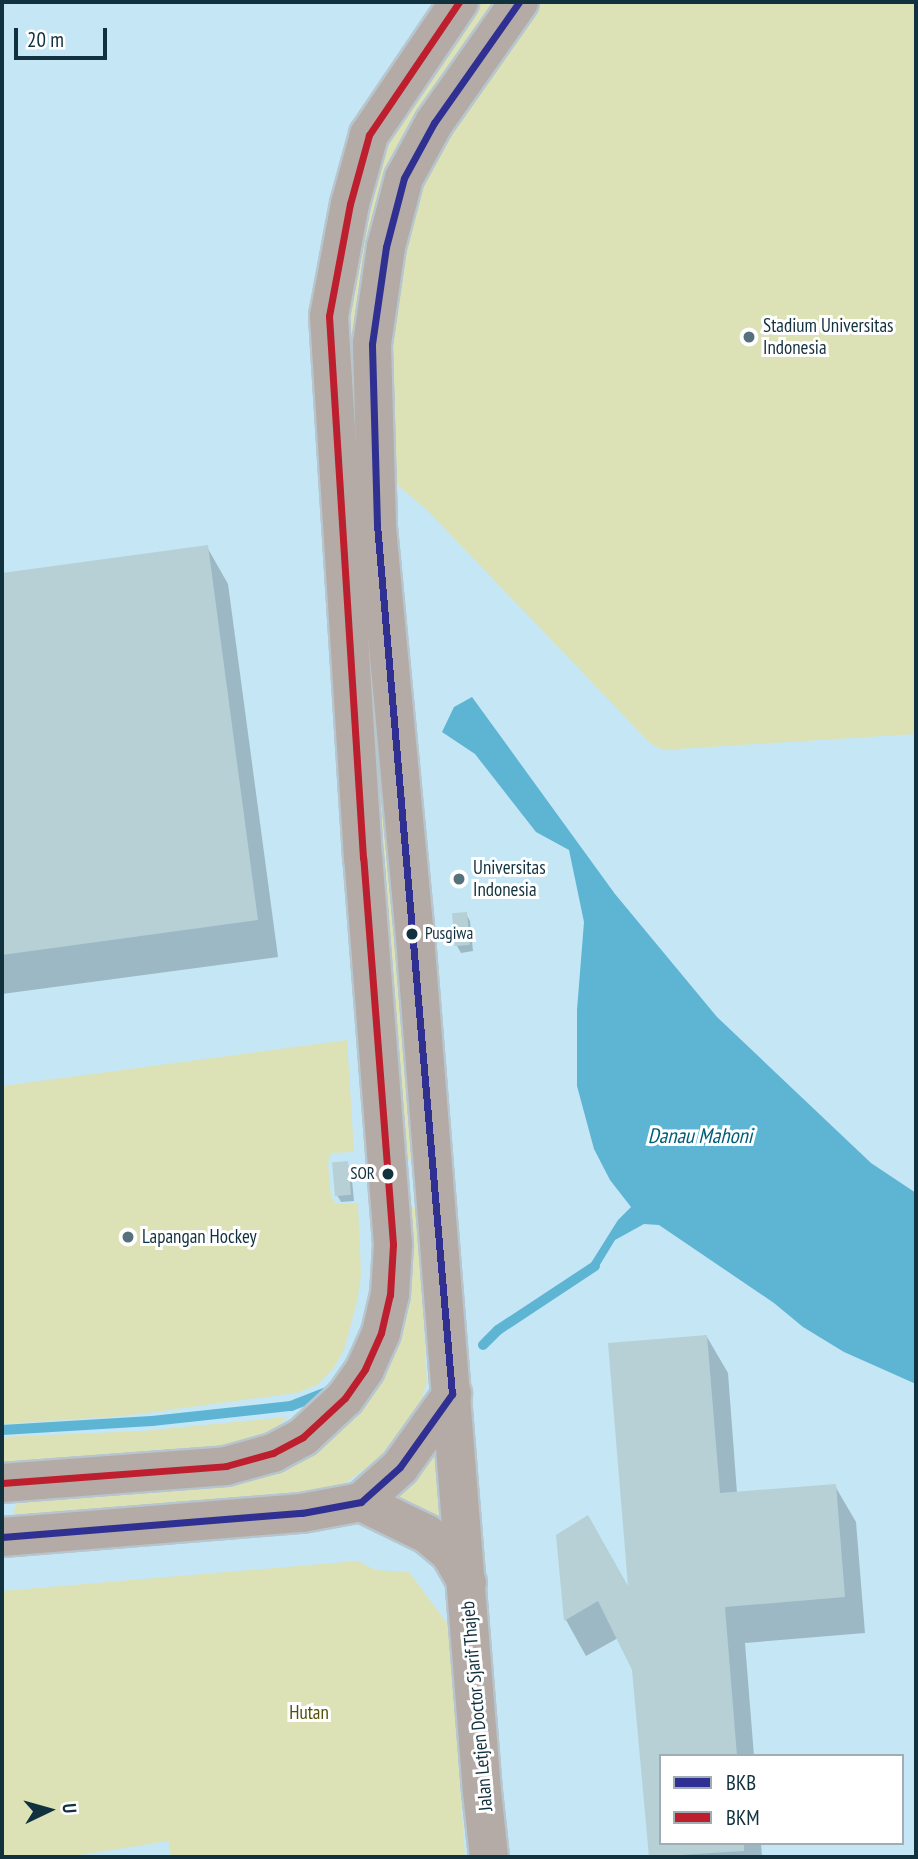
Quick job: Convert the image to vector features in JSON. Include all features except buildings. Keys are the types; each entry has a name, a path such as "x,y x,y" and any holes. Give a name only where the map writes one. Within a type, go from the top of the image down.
{"street":[{"path":"2,1483 226,1466 273,1454 303,1437 345,1398 365,1369 381,1334 390,1295 393,1244 363,858 329,316 350,204 369,135 459,2"},
{"name":"Jalan Letjen Doctor Sjarif Thajeb","path":"494,1848 467,1583 405,828 377,525 373,344 386,247 404,178 434,123 519,2"},
{"path":"363,858 381,856 379,831 405,828"},
{"path":"2,1537 302,1513 361,1502 400,1468 452,1394"},
{"name":"Jalan Letjen Doctor Sjarif Thajeb","path":"361,1502 434,1539 450,1553 467,1583"}],"shaded area":[{"name":"Universitas Indonesia","path":"2,2 916,2 916,1857 2,1857"}],"green space":[{"path":"476,2 496,2 421,111 361,425 346,446 343,336 361,216 386,144"},
{"path":"533,2 916,2 916,734 663,750 650,743 428,511 394,482 391,450 394,266 430,160"},
{"path":"355,561 368,566 413,1158 404,1162"},
{"path":"347,1040 354,1152 331,1153 328,1163 331,1196 336,1204 358,1203 361,1274 357,1302 344,1350 333,1369 317,1385 296,1393 124,1416 2,1424 2,1086"},
{"path":"406,1204 416,1208 418,1218 427,1382 418,1410 376,1461 334,1491 22,1517 13,1513 17,1503 24,1501 228,1485 338,1428"},
{"path":"288,1417 275,1429 225,1451 2,1470 2,1437 143,1431"},
{"path":"436,1453 441,1526 387,1498"},
{"name":"Hutan","path":"358,1561 375,1570 409,1572 449,1626 465,1857 171,1857 169,1841 67,1857 2,1857 2,1591"}],"water":[{"name":"Danau Mahoni","path":"472,697 615,894 717,1017 871,1163 916,1193 916,1384 844,1352 803,1327 774,1303 659,1225 644,1224 615,1240 598,1268 591,1263 618,1220 631,1207 610,1180 594,1149 577,1086 577,1010 584,922 569,850 536,832 475,754 442,732 454,707"}],"waterway":[{"path":"483,1345 498,1330 595,1266"},
{"path":"2,1430 152,1421 291,1406 332,1390"}],"transit line":[{"name":"BKM","path":"2,1483 226,1466 273,1453 303,1437 345,1398 365,1369 381,1333 390,1295 393,1244 363,858 329,316 350,204 369,135 459,2"},
{"name":"BKB","path":"2,1537 302,1513 361,1502 400,1467 452,1394 377,525 372,344 386,247 404,178 434,123 519,2"}],"place":[{"name":"Stadium Universitas Indonesia","path":"749,337"},
{"name":"Universitas Indonesia","path":"459,879"},
{"name":"Pusgiwa","path":"412,934"},
{"name":"SOR","path":"388,1174"},
{"name":"Lapangan Hockey","path":"128,1237"}]}
